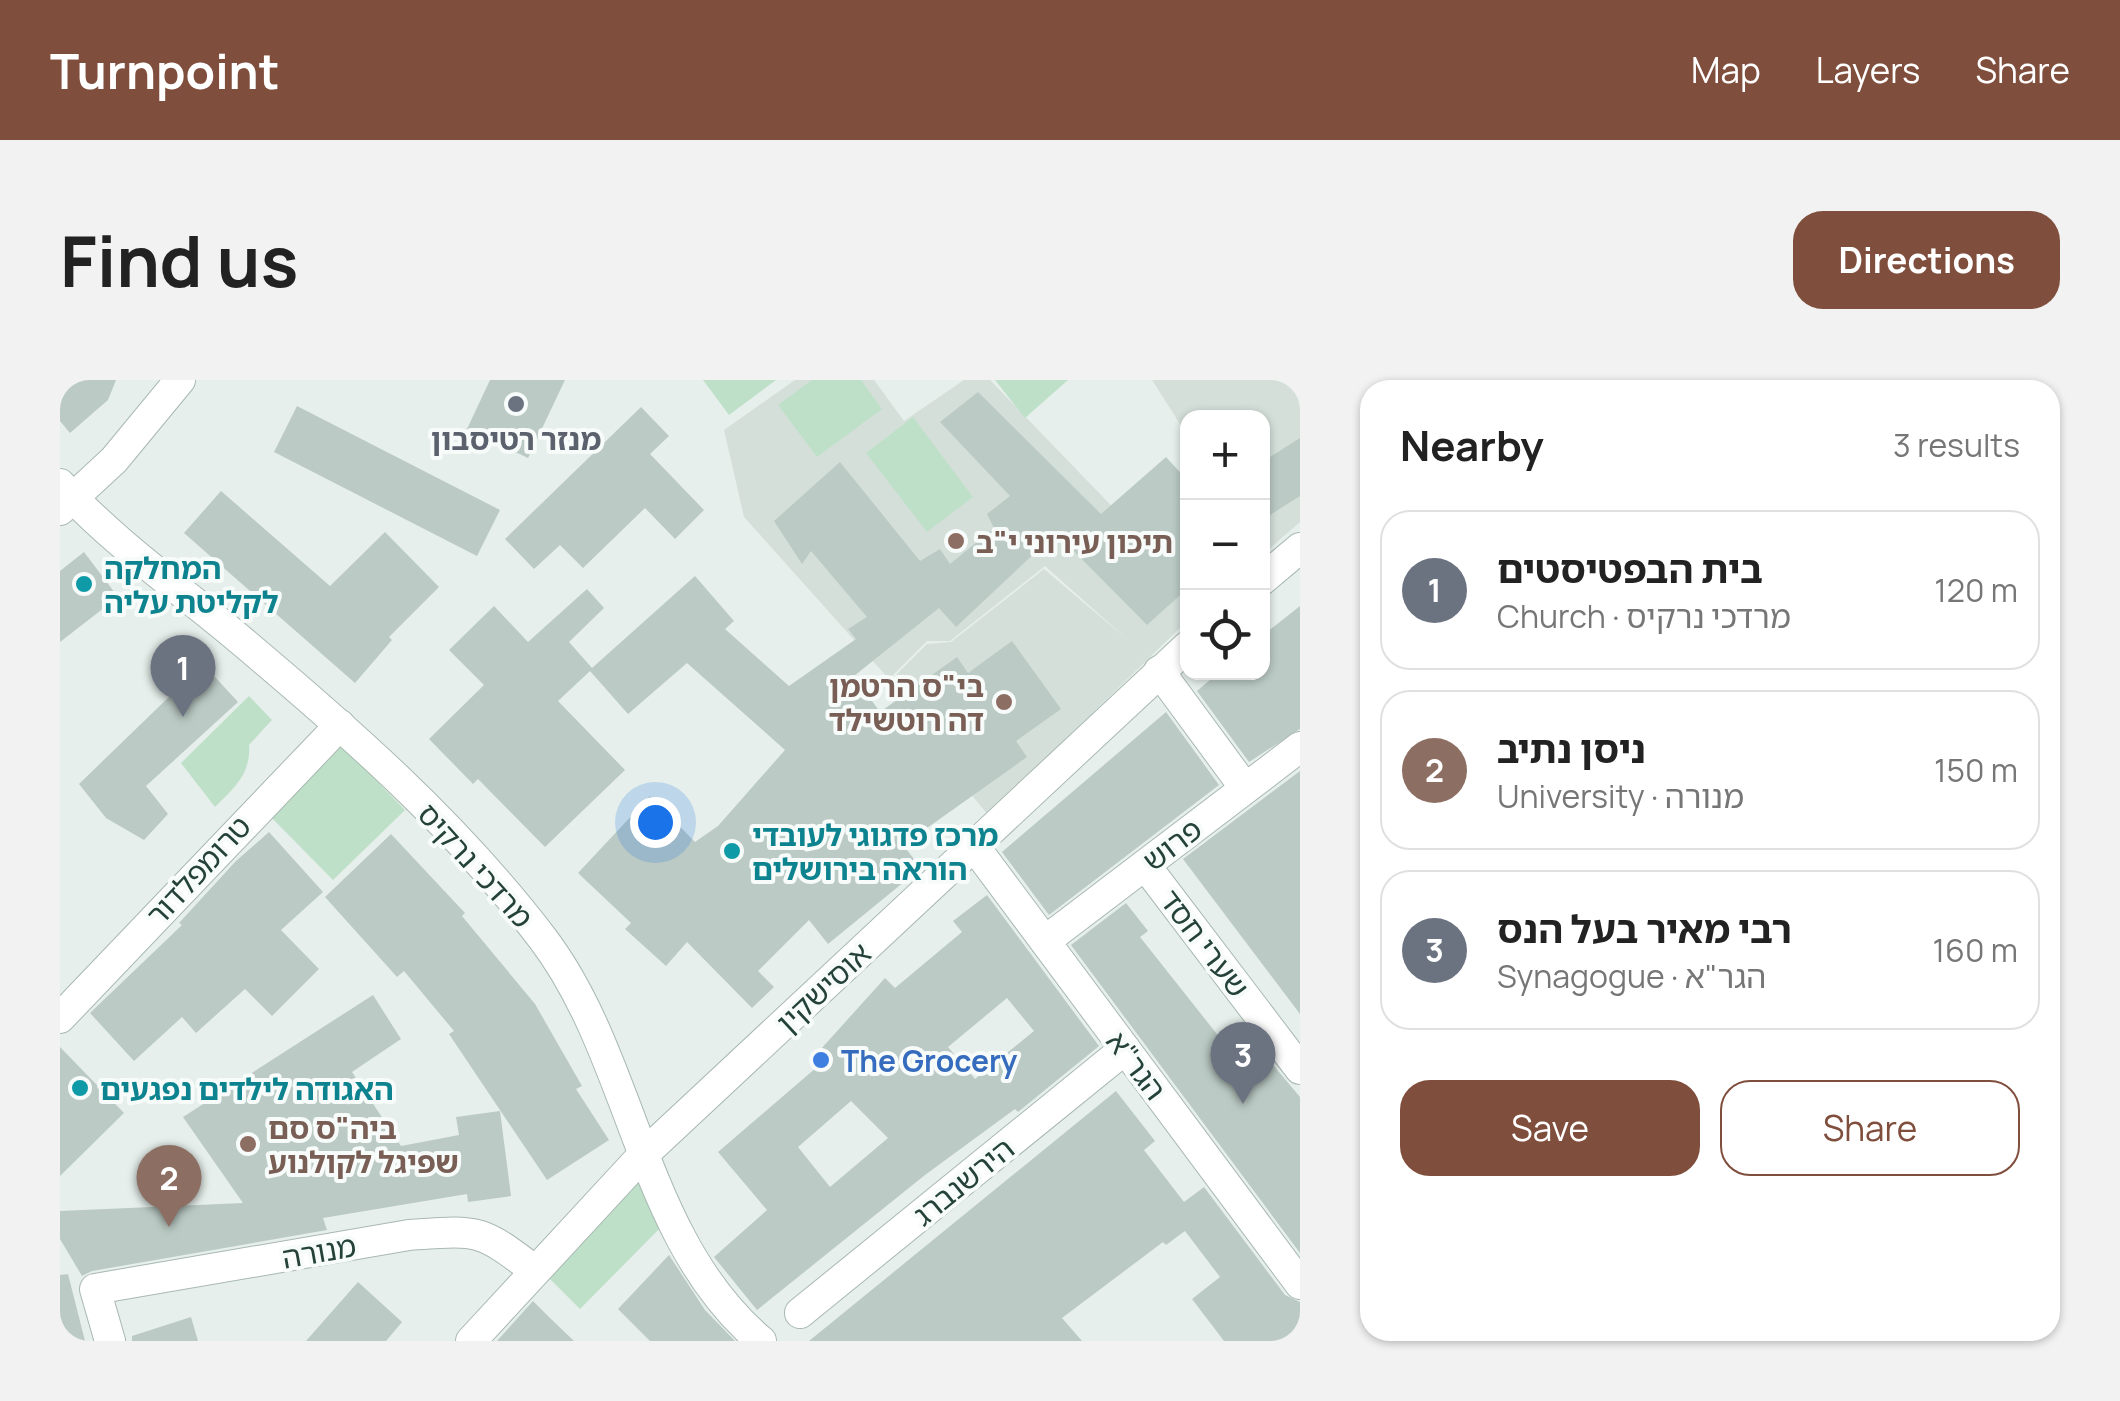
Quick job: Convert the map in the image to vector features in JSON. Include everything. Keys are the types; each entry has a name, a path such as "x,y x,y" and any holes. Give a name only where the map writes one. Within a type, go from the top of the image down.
{"street":[{"path":"63,493 155,380"},
{"path":"63,493 114,460 180,380"},
{"name":"מרדכי נרקיס","path":"63,493 340,725 444,826 546,942 597,1036 643,1154 714,1292 761,1341"},
{"path":"1270,573 1300,548"},
{"name":"אוסישקין","path":"472,1341 643,1154 1180,653"},
{"path":"1159,671 1245,788"},
{"name":"טרומפלדור","path":"60,1018 340,725"},
{"name":"פרוש","path":"1045,941 1300,747"},
{"name":"הגר\"א","path":"974,846 1300,1284"},
{"name":"שערי חסד","path":"1145,865 1300,1069"},
{"name":"הירשנברג","path":"800,1314 1125,1050"},
{"name":"מנורה","path":"110,1341 95,1289 410,1236 461,1232 490,1236 534,1270"}],"shaded area":[{"name":"תיכון עירוני י\"ב","path":"795,380 874,380 904,421 964,380 990,380 1180,577 1180,628 988,815 915,725 892,679 927,644 951,642 1044,569 1129,641 1045,566 950,641 927,641 889,679 744,517 724,430"},
{"path":"1152,380 1300,380 1300,522 1270,548 1270,410 1180,410 1180,424"}],"green space":[{"path":"703,380 776,380 729,415"},
{"path":"812,380 861,380 882,409 817,457 778,405"},
{"path":"995,380 1068,380 1025,418"},
{"path":"913,417 973,497 927,532 866,453"},
{"path":"249,696 272,720 249,745 240,779 215,807 181,763"},
{"path":"337,741 405,810 333,880 265,811"},
{"path":"647,1174 667,1221 580,1309 541,1270"}],"building":[{"path":"60,380 116,380 108,400 70,433 60,421"},
{"name":"מנזר רטיסבון","path":"490,380 565,380 528,458 467,429"},
{"path":"978,392 1101,514 1166,457 1180,472 1180,595 1147,625 1056,533 956,627 939,608 854,676 880,712 957,657 968,673 1012,641 1061,709 1016,741 1027,757 903,845 921,868 828,944 809,920 758,971 774,987 752,1008 687,942 666,966 625,929 631,923 578,873 650,796 695,842 718,826 785,750 687,663 628,714 590,671 558,701 625,770 545,847 478,779 473,784 429,739 484,685 449,650 494,606 528,642 587,589 604,608 569,642 592,668 695,576 734,621 725,629 789,686 856,639 848,629 867,617 811,551 802,564 774,521 840,462 920,561 940,549 950,564 994,528 987,514 1010,496 940,422"},
{"path":"297,406 500,510 477,556 274,452"},
{"path":"641,407 669,436 650,454 704,510 675,539 645,508 583,568 560,545 534,569 505,539"},
{"path":"1300,438 1300,496 1270,515 1270,500 1270,457"},
{"path":"221,491 330,586 385,532 439,587 389,637 392,640 355,683 184,533"},
{"name":"המחלקה לקליטת עליה","path":"84,552 118,597 60,642 60,571"},
{"path":"1300,606 1300,729 1249,762 1197,691 1210,680 1270,680 1270,630"},
{"path":"203,664 238,702 146,786 168,814 144,840 106,818 79,784"},
{"path":"1166,712 1219,785 1049,915 1002,852"},
{"path":"1300,771 1300,1014 1183,859"},
{"path":"269,832 323,892 281,930 319,969 272,1016 245,989 196,1033 182,1017 134,1061 90,1013 182,925 179,923 236,861"},
{"path":"391,834 465,913 462,916 535,1004 582,1086 576,1089 609,1140 547,1180 449,1034 454,1031 404,971 397,977 325,897"},
{"path":"987,895 1099,1046 1018,1112 1015,1109 925,1175 757,1310 714,1257 767,1210 718,1152 817,1067 811,1060 885,978 895,988 962,932 953,921","holes":["1007,998 1034,1031 975,1079 948,1047","851,1101 888,1138 830,1187 798,1147"]},
{"path":"1126,903 1148,931 1140,937 1228,1048 1239,1039 1263,1072 1273,1065 1300,1097 1300,1253 1071,945"},
{"path":"373,995 401,1039 352,1072 401,1146 459,1135 456,1117 500,1111 511,1196 468,1202 467,1194 323,1218 327,1230 92,1271 82,1276 60,1239 60,1211 243,1203 183,1117"},
{"name":"האגודה לילדים נפגעים","path":"60,1047 124,1113 60,1176"},
{"path":"1116,1091 1155,1141 1144,1150 1184,1202 1204,1187 1285,1295 1300,1302 1300,1341 1224,1341 1192,1299 1220,1277 1185,1231 1166,1245 1163,1242 1062,1318 1082,1341 809,1341"},
{"path":"669,1255 705,1310 735,1341 650,1341 618,1309"},
{"path":"68,1274 85,1341 60,1341 60,1275"},
{"path":"358,1282 402,1322 386,1341 306,1341"},
{"path":"533,1301 550,1318 574,1341 497,1341"},
{"path":"191,1317 198,1341 132,1341 132,1336"}],"place":[{"name":"מנזר רטיסבון","path":"516,404"},
{"name":"תיכון עירוני י\"ב","path":"956,541"},
{"name":"המחלקה לקליטת עליה","path":"84,584"},
{"name":"בי\"ס הרטמן דה רוטשילד","path":"1004,702"},
{"name":"בית הבפטיסטים","path":"183,717"},
{"name":"מרכז פדגוגי לעובדי הוראה בירושלים","path":"732,851"},
{"name":"The Grocery","path":"821,1060"},
{"name":"האגודה לילדים נפגעים","path":"80,1088"},
{"name":"רבי מאיר בעל הנס","path":"1243,1104"},
{"name":"ביה\"ס סם שפיגל לקולנוע","path":"248,1144"},
{"name":"ניסן נתיב","path":"169,1227"}]}
